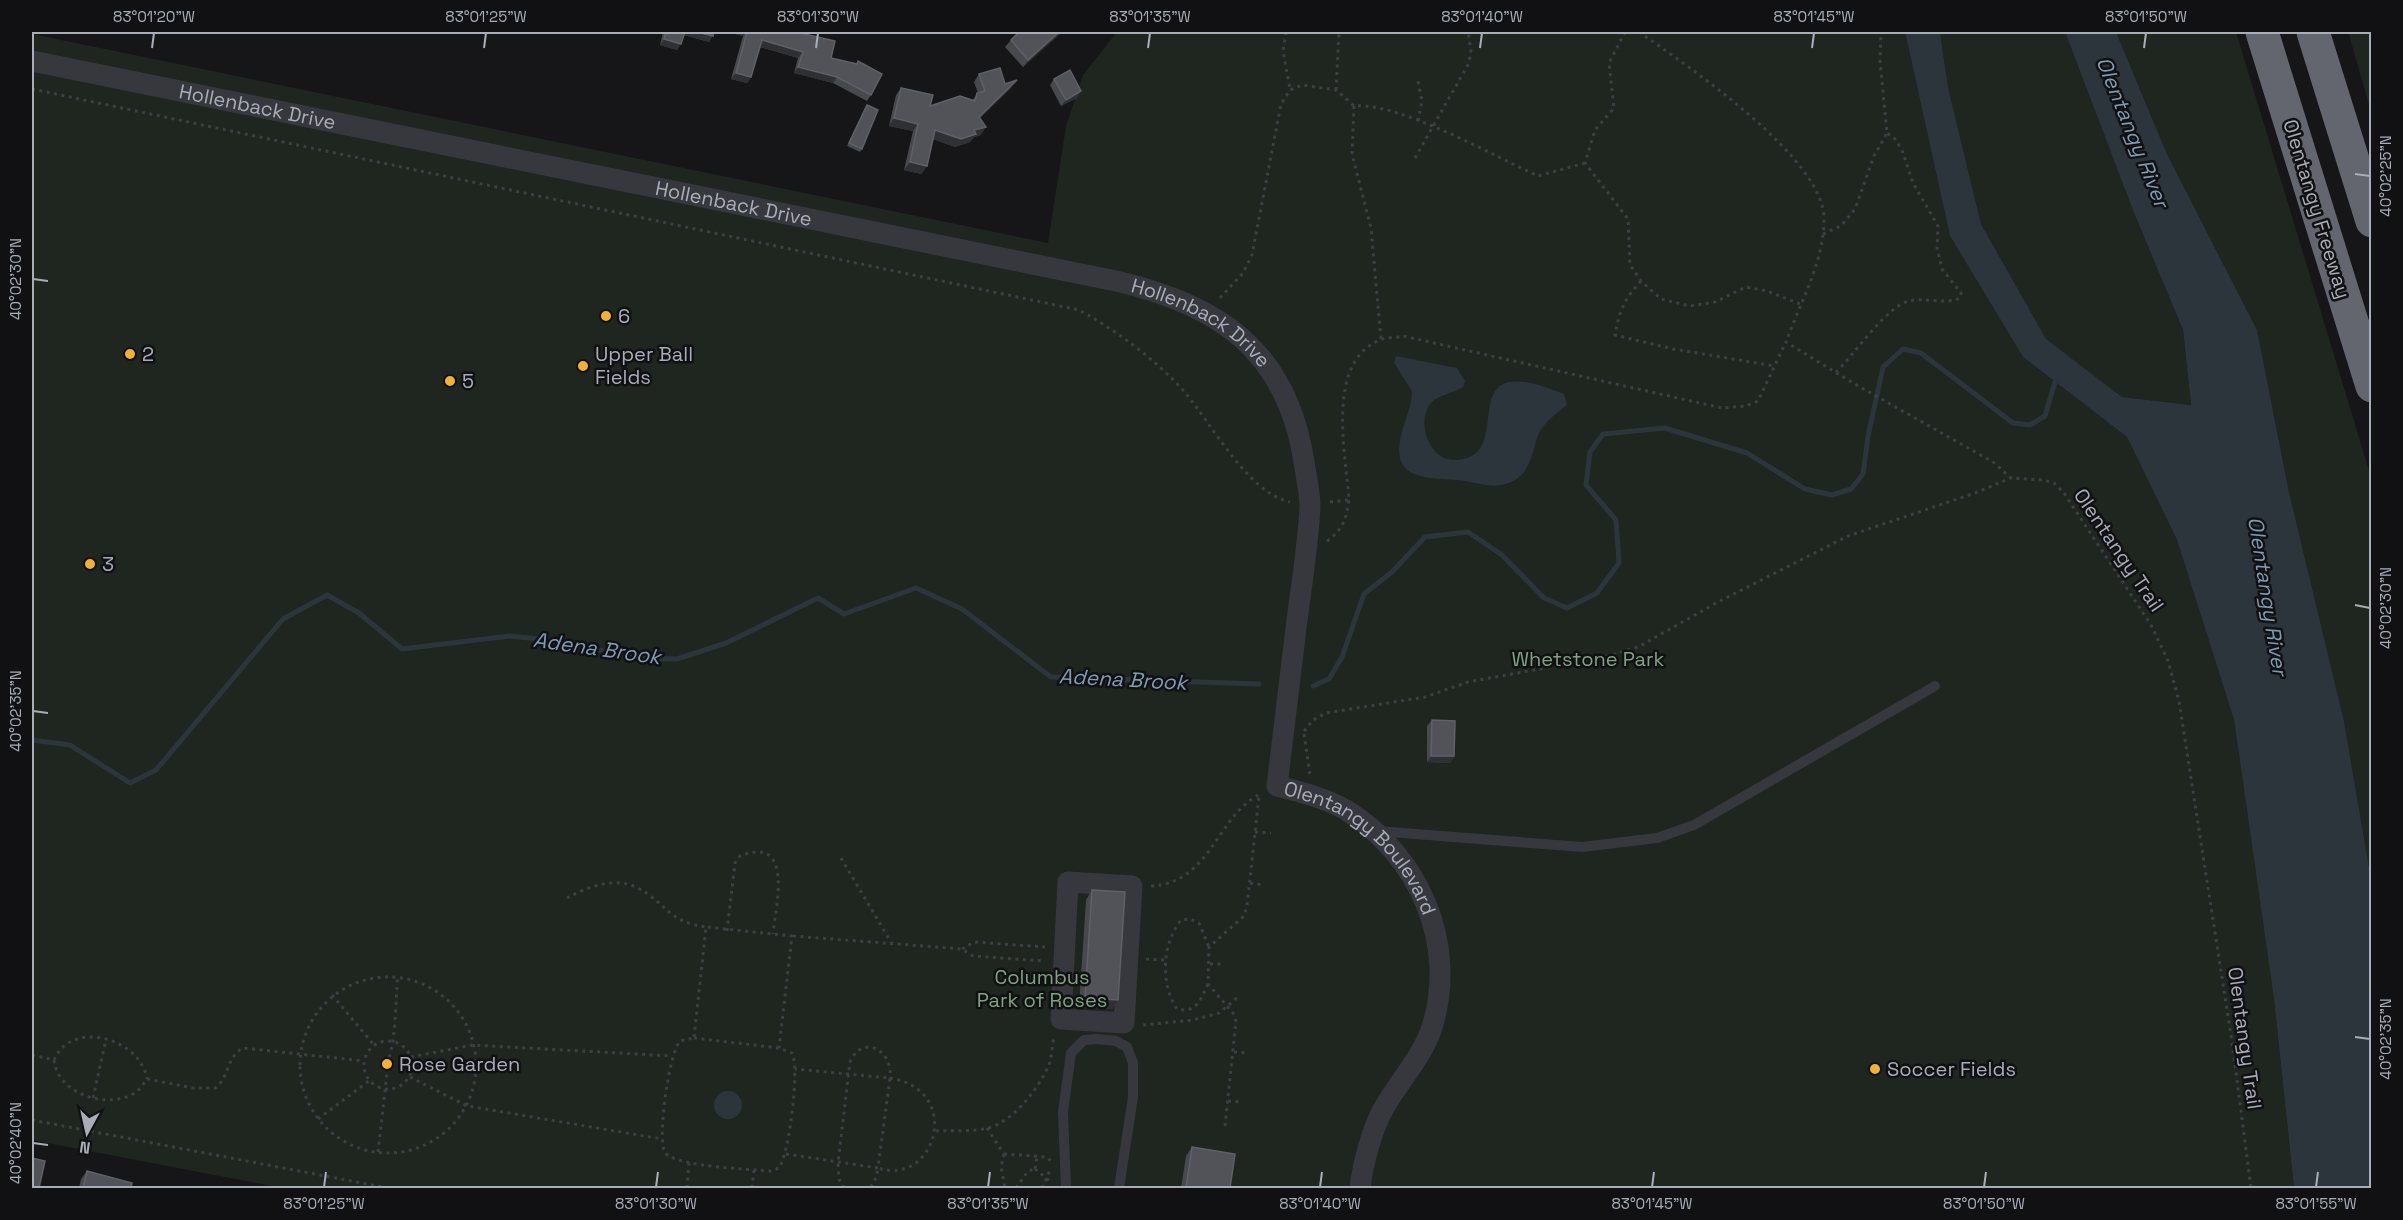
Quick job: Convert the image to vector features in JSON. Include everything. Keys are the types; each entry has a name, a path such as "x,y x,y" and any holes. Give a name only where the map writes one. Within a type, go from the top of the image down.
{"highway":[{"name":"Olentangy Freeway","path":"2262,32 2372,386"},
{"path":"2313,32 2372,221"}],"street":[{"name":"Hollenback Drive","path":"32,62 1153,290 1208,314 1251,346 1270,370 1288,398 1301,443 1310,504"},
{"name":"Olentangy Boulevard","path":"1310,504 1287,705 1268,790 1320,798 1345,810 1374,831 1396,852 1414,878 1434,926 1440,967 1438,999 1432,1029 1417,1059 1380,1116 1360,1188"},
{"path":"1068,882 1132,886 1124,1023 1060,1019 1068,882"}],"lane":[{"path":"1374,831 1582,847 1657,838 1694,825 1935,686"},
{"path":"1066,1188 1063,1112 1071,1053 1084,1041 1097,1040 1116,1041 1127,1047 1134,1063 1133,1097 1119,1188"}],"path":[{"path":"1286,32 1283,51 1290,90"},
{"path":"1336,90 1339,32"},
{"path":"1415,158 1469,63 1471,50 1468,32"},
{"path":"1586,163 1595,130 1614,108 1609,63 1625,32"},
{"path":"1321,544 1340,532 1346,522 1349,500 1342,404 1351,366 1364,351 1381,340 1403,336 1722,408 1746,406 1758,401 1786,342 1820,251 1825,218 1822,204 1794,158 1721,90 1639,32"},
{"path":"1823,234 1841,226 1855,209 1874,156 1887,133 1880,61 1881,32"},
{"path":"1418,81 1422,101 1418,121"},
{"path":"1208,314 1243,273 1252,255 1281,104 1290,90 1302,85 1336,90 1354,106 1371,104 1433,126 1538,176 1586,163"},
{"path":"32,89 1079,310 1126,339 1180,388 1255,480 1279,500 1310,504 1349,500"},
{"path":"1354,106 1352,154 1371,228 1381,340"},
{"path":"1836,372 1864,343 1881,320 1899,304 1909,301 1960,298 1960,293 1942,269 1938,248 1938,226 1913,183 1896,139 1887,133"},
{"path":"1586,163 1628,219 1630,265 1641,281 1660,299 1690,306 1715,302 1746,287 1767,291 1800,304"},
{"path":"1641,281 1627,296 1620,309 1615,334 1673,349 1775,366"},
{"path":"1304,731 1313,720 1326,714 1425,698 1468,682 1605,657 1638,647 1718,602 1788,569 1848,536 2011,478 1993,462 1853,383 1786,342"},
{"name":"Olentangy Trail","path":"2011,478 2054,483 2064,493 2151,625 2168,661 2179,701 2232,1042 2251,1188"},
{"path":"1209,947 1244,916 1255,832 1268,790"},
{"path":"1132,886 1168,885 1188,874 1211,850 1233,816 1246,802 1268,790"},
{"path":"1255,832 1271,833"},
{"path":"727,931 735,863 740,856 757,851 773,858 778,873 773,934"},
{"path":"842,858 892,944"},
{"path":"1250,883 1265,885"},
{"path":"567,898 594,885 621,884 638,888 674,918 727,931 962,949 972,956 1064,956"},
{"path":"1190,919 1199,923 1209,947 1208,984 1193,1008 1185,1011 1177,1009 1167,989 1165,960 1170,938 1181,920 1190,919"},
{"path":"694,1038 706,927"},
{"path":"779,1048 792,936"},
{"path":"962,949 974,942 1064,956"},
{"path":"1155,959 1165,960"},
{"path":"1209,963 1223,964"},
{"path":"378,1152 387,1069 384,1068 388,1062 398,976"},
{"path":"398,976 430,986 455,1006 469,1028 473,1045 476,1066 472,1096 467,1107 437,1139 420,1148 399,1154 378,1152 355,1146 334,1134 318,1119 308,1101 299,1054 316,1013 332,995 355,982 398,976"},
{"path":"1208,984 1233,1013 1236,1021 1225,1126"},
{"path":"332,995 374,1045"},
{"path":"1124,1023 1152,1025 1193,1020 1219,1012 1238,997"},
{"path":"936,1131 987,1128 1005,1119 1024,1102 1049,1064 1056,1027 1060,1019"},
{"path":"83,1038 106,1039 118,1042 139,1057 147,1079 134,1094 123,1098 93,1098 78,1092 60,1079 54,1059 61,1047 72,1041 83,1038"},
{"path":"694,1038 779,1048 792,1053 795,1069 786,1154 779,1168 771,1171 754,1170 689,1161 668,1156 662,1148 672,1056 680,1041 694,1038"},
{"path":"93,1098 106,1039"},
{"path":"391,1040 404,1046 411,1057 410,1077 400,1086 385,1089 370,1080 364,1061 374,1045 391,1040"},
{"path":"411,1057 473,1045 672,1056"},
{"path":"147,1079 193,1088 215,1088 226,1078 231,1058 243,1048 364,1061"},
{"path":"844,1188 839,1179 838,1163 848,1076 853,1055 868,1048 876,1048 887,1057 891,1067 878,1168 876,1178 870,1188"},
{"path":"1233,1052 1247,1053"},
{"path":"32,1055 54,1059"},
{"path":"786,1154 896,1170 907,1167 926,1152 936,1131 932,1108 921,1090 900,1080 795,1069"},
{"path":"410,1077 467,1107 662,1139"},
{"path":"318,1119 370,1080"},
{"path":"1228,1101 1241,1102"},
{"path":"32,1120 388,1188"},
{"path":"987,1128 1004,1154 1001,1167 1005,1188"},
{"path":"1004,1154 1046,1157 1052,1163 1042,1188"},
{"path":"1035,1168 1037,1156"},
{"path":"687,1188 689,1161"},
{"path":"1035,1168 1056,1188"},
{"path":"1016,1188 1028,1171 1035,1168"},
{"path":"752,1188 754,1170"}],"green space":[{"name":"Whetstone Park","path":"1117,32 1905,32 1950,236 2023,357 2127,437 2177,540 2234,720 2274,999 2294,1188 282,1188 32,1140 32,34 1048,243 1066,126 1083,75"},
{"path":"1940,32 2065,32 2134,213 2183,330 2191,405 2122,397 2046,340 1981,224 1948,87"},
{"path":"2116,32 2236,32 2371,477 2371,879 2344,721 2289,492 2257,330 2167,154"},
{"path":"2348,32 2371,32 2371,112 2349,35"}],"water":[{"name":"Olentangy River","path":"1905,32 1940,32 1948,87 1981,224 2046,339 2122,397 2191,405 2183,330 2134,213 2065,32 2116,32 2167,154 2257,330 2289,492 2344,721 2371,879 2371,1188 2294,1188 2274,999 2234,720 2177,540 2127,437 2023,357 1950,236"},
{"path":"1396,356 1457,368 1465,381 1463,387 1434,400 1427,410 1425,429 1427,438 1437,453 1445,458 1454,460 1474,455 1483,442 1494,393 1505,383 1527,382 1564,394 1567,405 1543,426 1527,468 1511,482 1496,486 1416,475 1403,465 1400,458 1400,441 1412,391 1394,363"},
{"path":"728,1091 738,1095 742,1105 738,1115 728,1119 718,1115 714,1105 718,1095"}],"building":[{"path":"666,32 685,32 681,44 664,39"},
{"path":"697,32 714,32 713,36"},
{"path":"747,32 796,32 835,41 831,58 857,64 858,61 882,74 871,95 837,77 798,67 803,52 762,40 751,77 736,73"},
{"path":"1019,32 1059,32 1028,60 1011,40"},
{"path":"1000,68 1005,84 1017,80 979,117 986,127 974,130 976,134 961,139 935,130 927,166 910,162 918,124 894,118 901,88 933,95 930,106 960,96 975,101 977,93 985,91 979,74"},
{"path":"1070,70 1081,91 1066,100 1054,79"},
{"path":"867,105 878,110 862,149 849,143"},
{"path":"1432,720 1455,721 1454,756 1431,756"},
{"path":"1092,890 1125,892 1118,1000 1085,998"},
{"path":"1192,1147 1235,1154 1230,1188 1186,1188"},
{"path":"32,1158 45,1161 39,1188 32,1188"},
{"path":"87,1171 132,1183 131,1188 83,1188"}],"waterway":[{"name":"Adena Brook","path":"1313,686 1329,679 1342,657 1364,594 1392,572 1425,537 1468,532 1502,555 1544,598 1567,608 1597,593 1619,563 1616,520 1586,485 1590,452 1603,434 1665,428 1747,453 1805,489 1832,495 1851,489 1863,474 1868,436 1883,367 1903,349 1921,353 2013,423 2030,425 2045,416 2055,382"},
{"name":"Adena Brook","path":"32,740 70,745 130,783 156,770 283,619 327,595 359,613 402,649 510,636 566,642 632,658 677,659 726,643 818,598 844,614 916,588 962,609 1051,677 1259,684"}],"place":[{"name":"6","path":"606,316"},
{"name":"2","path":"130,354"},
{"name":"Upper Ball Fields","path":"583,366"},
{"name":"5","path":"450,381"},
{"name":"3","path":"90,564"},
{"name":"Rose Garden","path":"387,1064"},
{"name":"Soccer Fields","path":"1875,1069"}],"park label":[{"name":"Columbus Park of Roses","path":"1042,988"}]}
